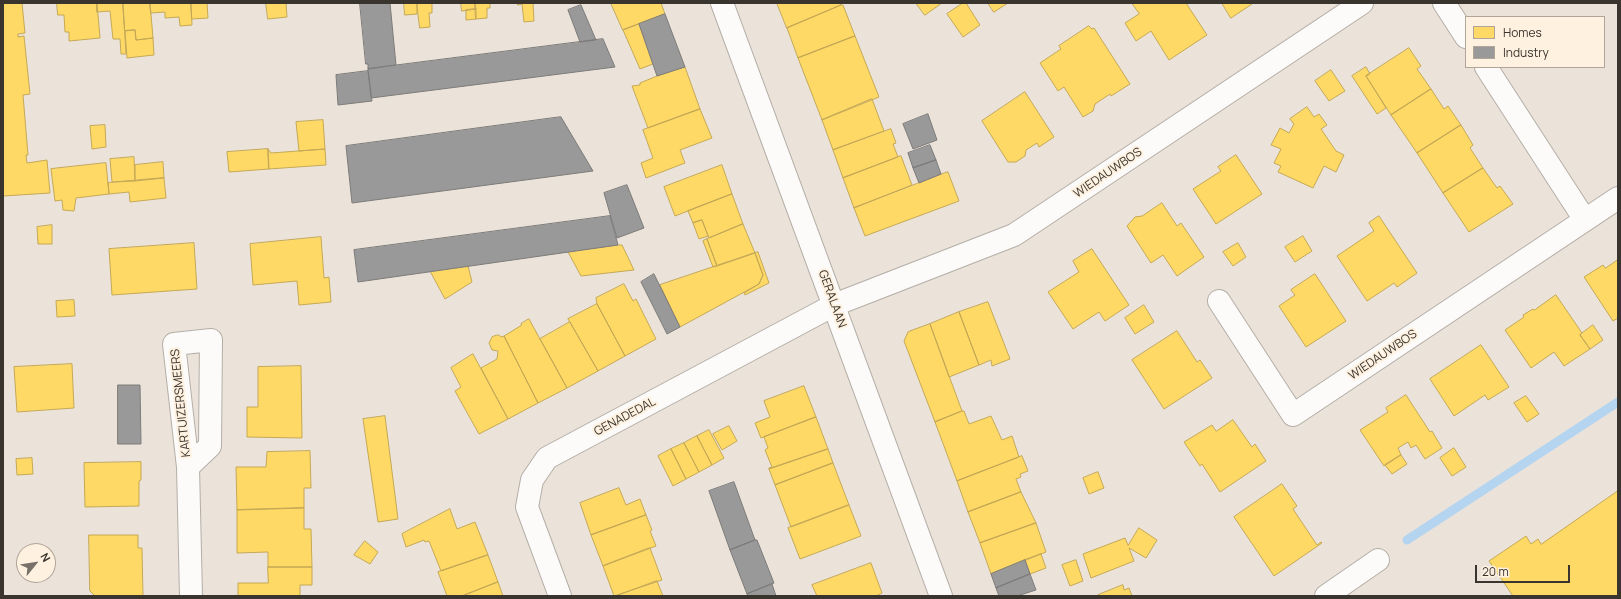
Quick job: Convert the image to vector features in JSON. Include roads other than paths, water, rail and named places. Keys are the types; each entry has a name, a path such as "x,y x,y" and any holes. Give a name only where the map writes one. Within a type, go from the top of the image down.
{"street":[{"name":"GERALAAN","path":"722,3 941,596"},
{"name":"WIEDAUWBOS","path":"834,305 1014,235 1362,3"},
{"path":"1444,3 1465,35"},
{"path":"1487,68 1585,220"},
{"name":"WIEDAUWBOS","path":"1219,302 1293,415 1618,198"},
{"name":"GENADEDAL","path":"560,596 527,507 532,480 546,458 834,305"},
{"name":"KARTUIZERSMEERS","path":"188,467 210,446 211,340 174,344 188,467 191,596"},
{"path":"1326,596 1378,560"}],"waterway":[{"path":"1407,540 1618,402"}]}
